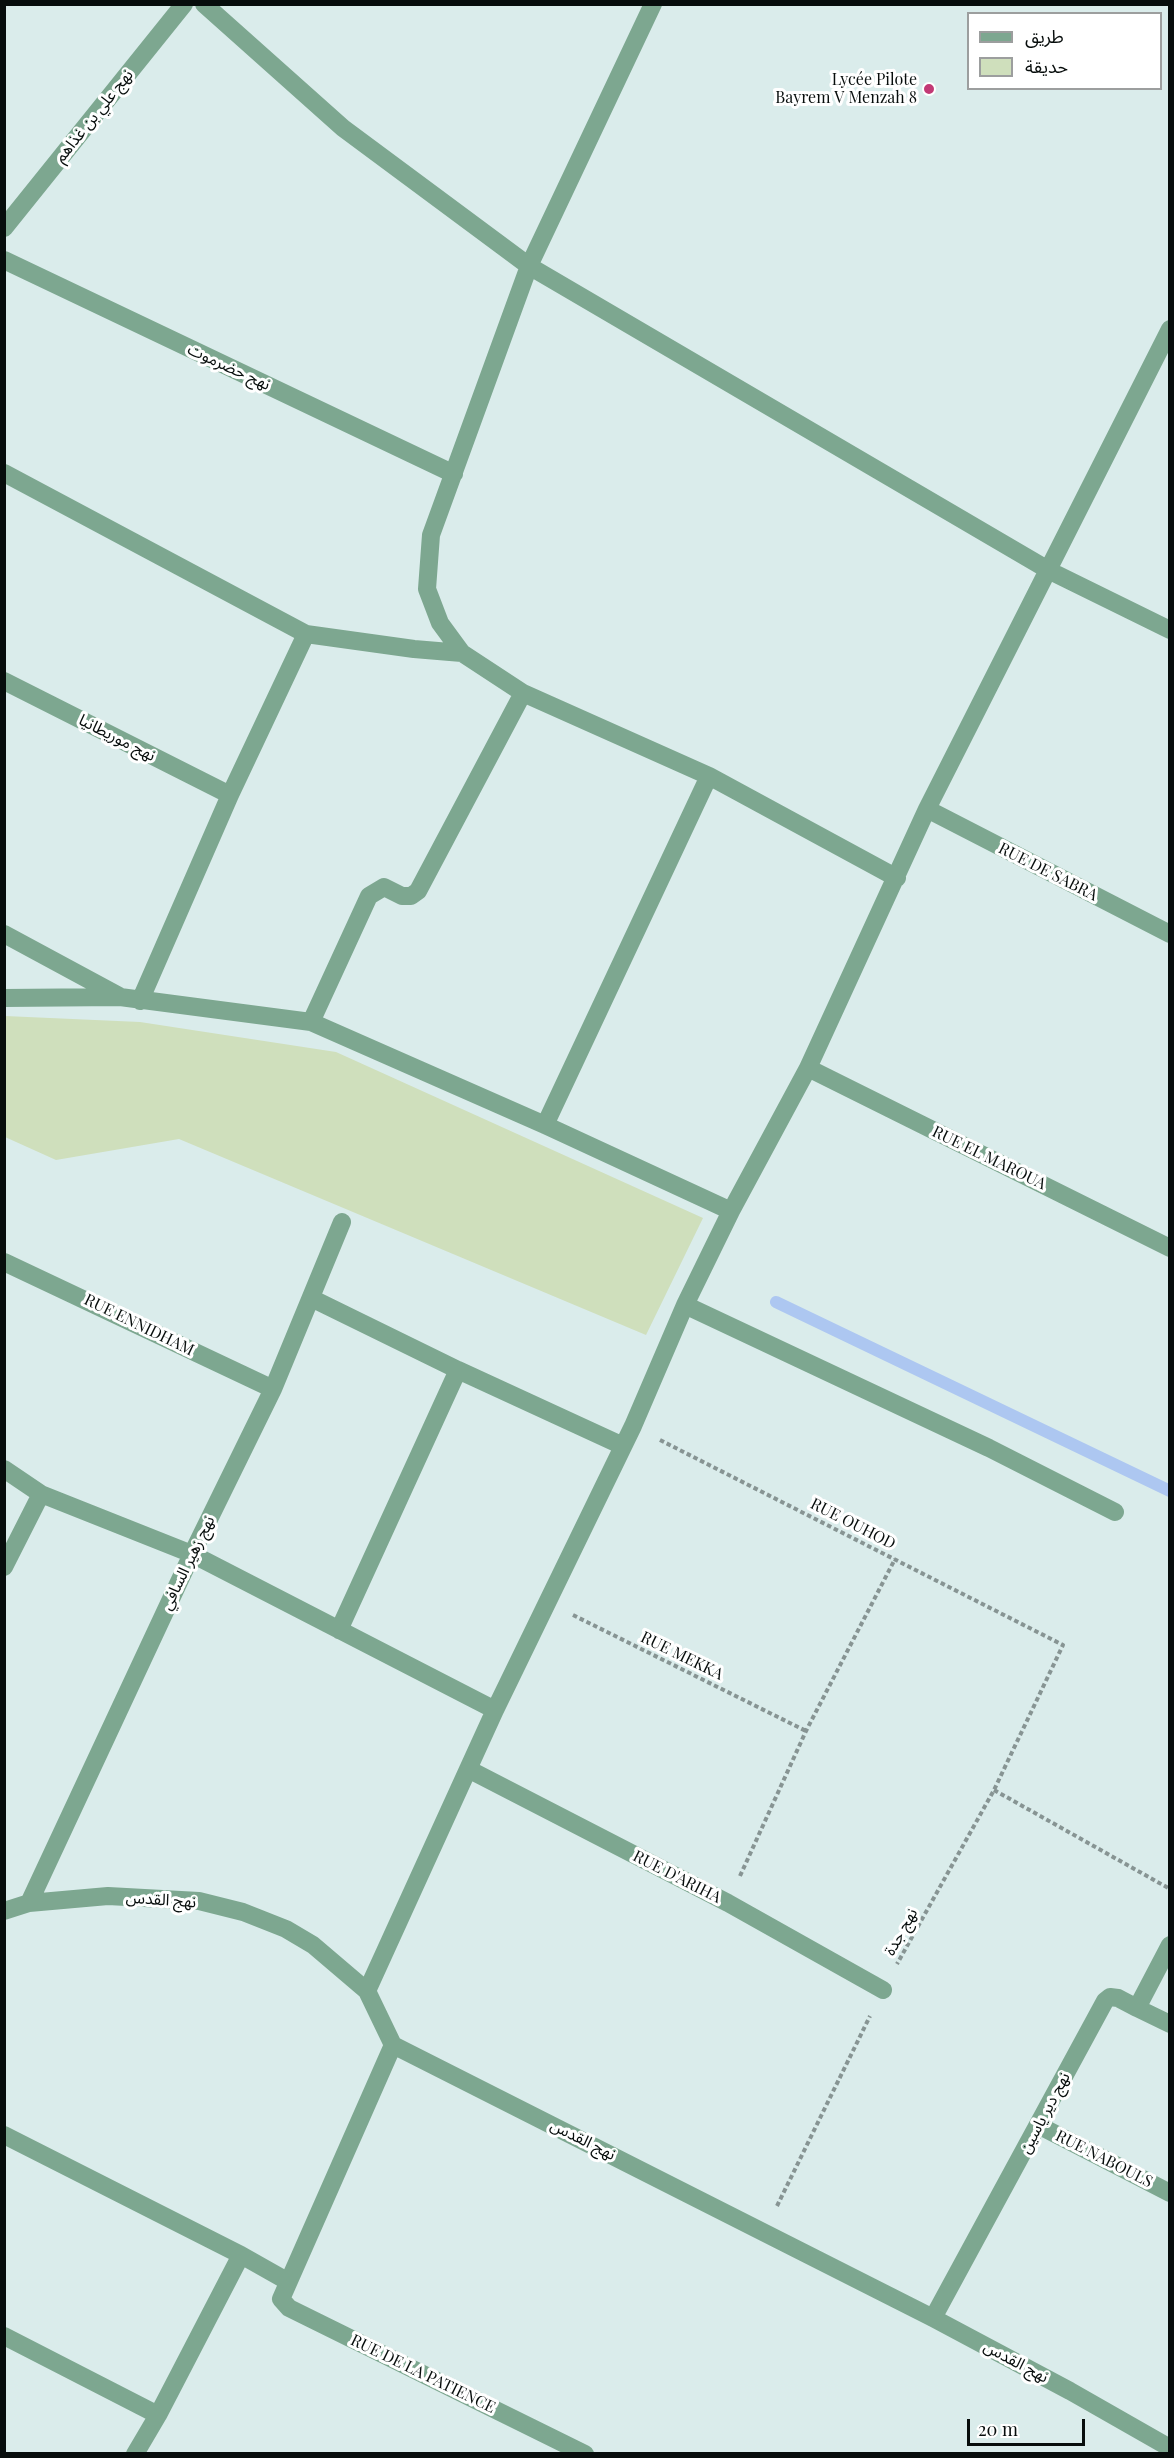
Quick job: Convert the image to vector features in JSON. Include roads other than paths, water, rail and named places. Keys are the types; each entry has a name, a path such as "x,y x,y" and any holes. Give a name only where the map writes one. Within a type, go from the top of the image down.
{"street":[{"name":"نهج علي بن غذاهم","path":"4,228 184,4"},
{"path":"204,4 343,128 529,266 1050,570 1170,630"},
{"path":"653,4 529,266 430,534 427,589 440,623 462,653 523,693 709,776 897,878"},
{"name":"نهج حضرموت","path":"4,260 454,474"},
{"path":"367,1991 495,1710 633,1426 685,1305 731,1211 808,1068 927,809 1168,334"},
{"path":"4,473 306,634 414,650 462,653"},
{"path":"140,1001 230,795 306,634"},
{"name":"نهج موريطانيا","path":"4,681 230,795"},
{"path":"311,1022 369,896 384,887 402,896 411,896 418,891 523,693"},
{"path":"545,1125 709,776"},
{"name":"RUE DE SABRA","path":"927,809 1170,934"},
{"path":"4,934 120,997"},
{"path":"4,998 120,997 311,1022 545,1125 731,1211"},
{"name":"RUE EL MAROUA","path":"808,1068 1170,1248"},
{"name":"نهج زهير السافي","path":"29,1903 192,1554 273,1389 342,1222"},
{"name":"RUE ENNIDHAM","path":"4,1262 273,1389"},
{"path":"311,1298 458,1370 623,1446"},
{"path":"685,1305 989,1448 1115,1512"},
{"path":"339,1630 458,1370"},
{"path":"4,1469 41,1494 192,1554 495,1710"},
{"path":"4,1567 41,1494"},
{"name":"RUE D'ARIHA","path":"468,1769 728,1904 883,1990"},
{"name":"نهج القدس","path":"4,1911 29,1903 108,1896 199,1901 243,1912 286,1929 313,1945 367,1991 393,2045 933,2318 1070,2391 1170,2448"},
{"path":"1137,2008 1170,1945"},
{"name":"نهج دير ياسين","path":"933,2318 1105,2001 1110,1997 1118,1998 1170,2024"},
{"name":"RUE DE LA PATIENCE","path":"393,2045 281,2299 288,2308 585,2454"},
{"name":"RUE NABOULS","path":"1038,2125 1170,2193"},
{"path":"4,2135 241,2255 287,2281"},
{"path":"135,2454 158,2415 241,2255"},
{"path":"4,2336 158,2415"}],"waterway":[{"path":"776,1302 1170,1491"}],"place":[{"name":"Lycée Pilote Bayrem V Menzah 8","path":"929,89"}]}
